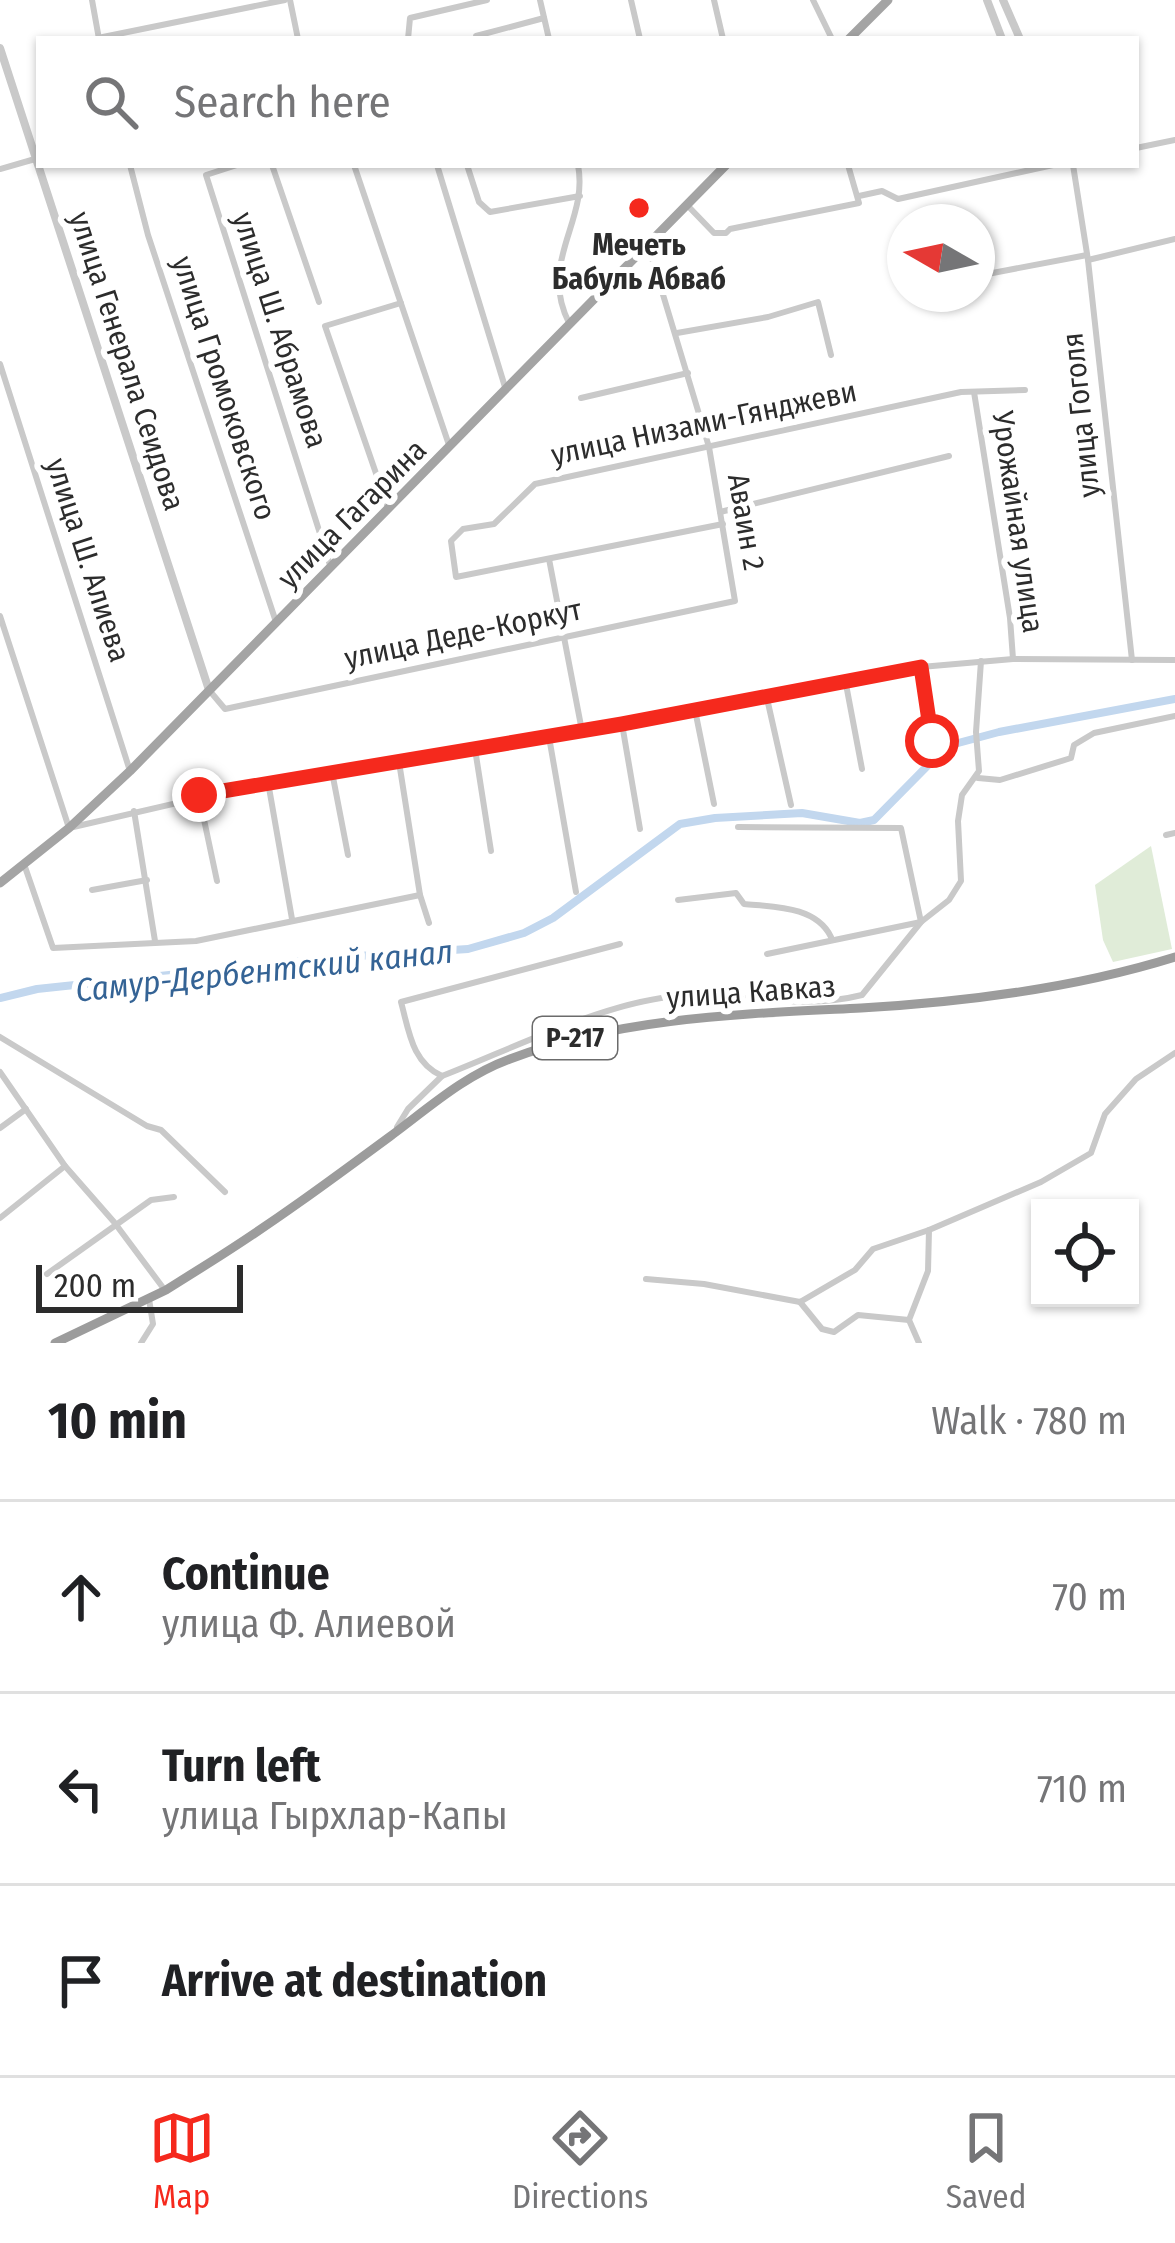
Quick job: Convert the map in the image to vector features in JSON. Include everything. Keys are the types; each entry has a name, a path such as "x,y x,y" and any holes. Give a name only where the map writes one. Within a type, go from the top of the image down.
{"highway":[{"name":"улица Кавказ","path":"55,1343 166,1291 460,1083 507,1059 592,1033 678,1020 866,1007 1123,973 1175,957"}],"main road":[{"path":"852,36 888,0"},
{"name":"улица Гагарина","path":"0,883 130,771 723,168"}],"street":[{"path":"92,0 98,36"},
{"path":"113,36 287,0 297,36"},
{"path":"408,36 410,18 487,0"},
{"path":"540,0 548,36"},
{"path":"631,0 639,36"},
{"path":"714,0 722,36"},
{"path":"813,0 831,36"},
{"path":"987,0 1001,36"},
{"path":"1003,0 1019,36"},
{"path":"476,36 544,18"},
{"name":"улица Генерала Сеидова","path":"0,48 36,165"},
{"path":"1139,147 1175,140"},
{"path":"0,169 34,159"},
{"name":"улица Генерала Сеидова","path":"37,168 209,690"},
{"name":"улица Громоковского","path":"131,168 148,236 277,625"},
{"name":"улица Ш. Абрамова","path":"229,168 206,176 331,568"},
{"path":"273,168 319,302"},
{"path":"355,168 450,449"},
{"path":"438,168 506,390"},
{"path":"468,168 479,202 490,212 581,196"},
{"path":"569,325 556,295 570,222 581,196 578,168"},
{"path":"849,168 858,199"},
{"path":"687,205 714,233 726,233 882,191 898,199 1039,168"},
{"name":"улица Гоголя","path":"1073,168 1088,258 1132,660"},
{"path":"995,273 1175,239"},
{"name":"Аваин 2","path":"648,245 709,447 735,601"},
{"path":"677,333 768,317 818,302 831,355"},
{"path":"389,510 325,326 401,303"},
{"name":"улица Ш. Алиева","path":"0,364 130,771"},
{"path":"581,398 689,372"},
{"name":"улица Низами-Гянджеви","path":"549,559 456,578 451,541 463,529 494,524 535,484 923,400 1025,390"},
{"name":"Урожайная улица","path":"974,392 1013,659"},
{"path":"720,512 949,456"},
{"path":"582,731 549,559 723,524"},
{"name":"улица Деде-Коркут","path":"209,690 225,709 735,601"},
{"path":"0,616 69,828 199,795 549,737 921,667 1013,659 1175,660"},
{"path":"393,1134 409,1109 442,1076 614,1010 669,997 778,1004 856,997 871,987 921,922 949,900 961,881 959,806 976,778 980,661"},
{"path":"921,667 932,741"},
{"path":"845,679 862,769"},
{"path":"766,694 791,805"},
{"path":"695,710 714,804"},
{"path":"976,778 1000,780 1071,758 1074,745 1094,733 1175,716"},
{"path":"622,724 640,829"},
{"path":"549,737 576,892"},
{"path":"476,749 491,851"},
{"path":"399,762 420,895 429,923"},
{"path":"332,772 348,855"},
{"path":"268,782 292,919"},
{"path":"199,795 217,881"},
{"path":"134,811 155,941"},
{"path":"738,827 901,828 921,922"},
{"path":"24,864 53,948 155,941 172,945 420,895"},
{"path":"92,890 147,880"},
{"path":"678,900 736,892 744,904 807,914 826,927 832,938"},
{"path":"767,954 921,922"},
{"path":"442,1076 429,1070 416,1052 401,1002 620,944"},
{"path":"866,1007 871,987"},
{"path":"0,1037 161,1130 226,1192"},
{"path":"800,1302 855,1270 873,1249 1041,1182 1090,1153 1105,1114 1136,1079 1175,1054"},
{"path":"0,1072 65,1166 166,1291"},
{"path":"0,1128 26,1109"},
{"path":"0,1218 65,1166"},
{"path":"47,1274 151,1200 174,1198"},
{"path":"919,1343 909,1320 928,1271 929,1230"},
{"path":"646,1279 704,1284 800,1302 822,1329 834,1332 858,1315 909,1320"},
{"path":"141,1343 153,1324 149,1298"}],"green space":[{"path":"1151,846 1172,949 1113,962 1103,940 1095,885"}],"waterway":[{"name":"Самур-Дербентский канал","path":"0,998 37,989 328,958 468,949 524,933 553,918 680,824 802,813 860,823 874,820 947,746 1175,699"}],"place":[{"name":"Мечеть Бабуль Абваб","path":"639,208"}],"route":[{"path":"199,795 622,724 921,667 932,741"}]}
